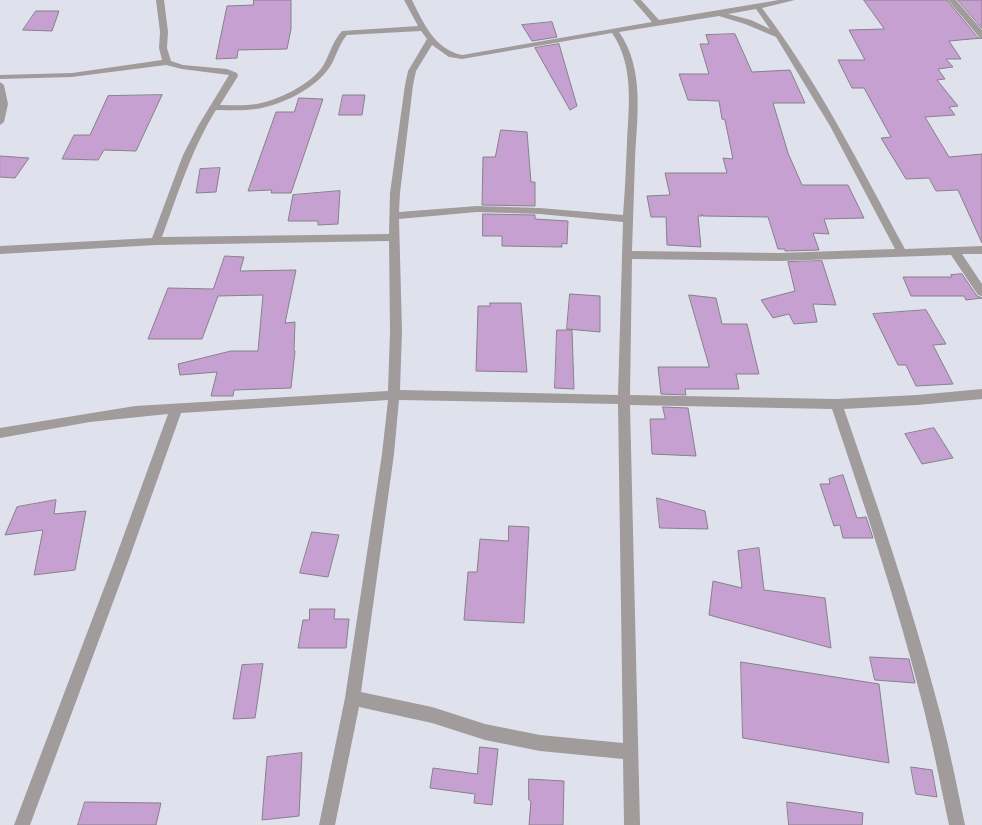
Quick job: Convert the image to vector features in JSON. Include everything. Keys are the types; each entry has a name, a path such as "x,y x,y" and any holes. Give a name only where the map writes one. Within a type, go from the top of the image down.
{"street":[{"path":"160,0 164,32 163,48 167,62"},
{"path":"408,0 431,40 449,55 462,57 758,7 791,0"},
{"path":"637,0 657,23"},
{"path":"952,0 978,24 982,34"},
{"path":"758,7 782,37 819,98 901,252"},
{"path":"717,14 748,22 782,37"},
{"path":"214,108 262,105 291,93 318,76 325,68 338,39 345,33 424,28"},
{"path":"615,31 623,43 634,88 628,219 624,401 632,825"},
{"path":"327,825 353,698 385,476 394,395 396,331 394,237 395,193 411,78 418,59 431,40"},
{"path":"0,76 72,75 167,62 177,66 233,73 233,79 214,108 188,155 156,241"},
{"path":"0,85 4,98 3,115 0,122"},
{"path":"394,216 477,209 540,211 628,219"},
{"path":"0,250 156,241 394,237"},
{"path":"627,255 779,257 982,250"},
{"path":"954,251 982,292"},
{"path":"0,433 90,416 135,411 394,395 487,396 624,401 836,404 982,394"},
{"path":"836,404 882,542 929,699 957,825"},
{"path":"22,825 121,562 176,409"},
{"path":"353,698 432,715 485,732 540,743 630,752"}],"building":[{"path":"254,0 291,0 291,29 287,49 238,50 237,58 216,59 227,6 253,5"},
{"path":"864,0 947,0 978,38 982,38 949,41 961,59 946,59 953,67 938,69 945,79 937,80 958,106 949,107 955,115 925,117 949,157 982,154 982,243 958,190 936,191 929,178 906,179 881,138 891,137 864,88 852,88 838,60 865,60 849,30 884,29"},
{"path":"958,0 982,0 982,28"},
{"path":"36,11 59,11 52,31 23,30"},
{"path":"552,22 557,37 532,41 522,25"},
{"path":"735,34 752,72 790,70 805,103 773,103 788,153 802,185 848,185 864,218 824,219 829,234 813,233 819,250 785,251 785,249 778,249 768,217 703,216 702,214 702,216 698,216 701,247 667,245 666,217 651,217 647,196 670,195 665,173 727,173 723,158 733,159 725,120 722,119 719,101 688,100 679,74 709,74 700,44 709,44 706,35"},
{"path":"559,44 577,106 570,110 535,48"},
{"path":"162,95 136,151 104,150 98,160 62,159 74,135 90,135 108,96"},
{"path":"343,95 365,95 362,115 339,115"},
{"path":"299,98 323,99 291,193 271,193 272,190 248,191 276,112 294,112"},
{"path":"501,130 527,132 531,182 535,182 535,206 482,205 483,157 495,157"},
{"path":"0,156 29,158 15,178 0,177"},
{"path":"220,168 216,192 196,193 200,169"},
{"path":"340,191 338,224 318,225 318,221 288,221 293,195"},
{"path":"483,214 535,215 535,219 568,221 567,244 562,243 562,247 502,246 502,236 483,236"},
{"path":"225,256 244,257 240,271 296,270 285,323 295,322 295,351 291,388 234,390 233,396 211,396 217,372 180,375 178,364 231,351 258,351 263,295 218,296 202,339 148,339 168,288 213,289"},
{"path":"822,261 836,305 813,304 817,322 794,324 789,314 773,318 761,300 795,291 788,262"},
{"path":"962,274 977,296 982,298 966,300 964,296 911,296 903,277 952,277 951,275"},
{"path":"570,294 600,296 600,332 567,329"},
{"path":"689,295 716,298 722,324 747,324 759,374 736,374 739,389 685,389 686,395 661,394 658,367 709,367"},
{"path":"490,303 521,303 527,372 476,371 478,306 490,306"},
{"path":"926,310 946,344 933,345 953,384 916,386 906,365 898,365 873,314"},
{"path":"557,330 572,330 574,389 555,388"},
{"path":"663,407 688,408 696,456 652,454 650,419 665,419"},
{"path":"934,428 953,458 922,464 905,434"},
{"path":"843,475 857,518 866,517 873,538 843,538 840,525 834,526 820,484 830,484 829,479"},
{"path":"657,498 705,511 708,529 660,528"},
{"path":"56,500 54,514 86,511 75,570 34,575 43,530 5,535 17,507"},
{"path":"509,526 529,527 524,623 464,620 468,572 477,572 480,539 508,541"},
{"path":"312,532 339,535 328,577 300,573"},
{"path":"759,548 764,590 825,598 831,648 709,615 713,581 742,588 738,551"},
{"path":"310,609 335,609 334,619 349,619 346,648 298,648 303,620 309,620"},
{"path":"870,657 909,659 915,683 875,680"},
{"path":"741,662 879,684 889,763 743,738"},
{"path":"263,664 255,718 233,719 242,665"},
{"path":"480,747 498,749 492,805 474,803 475,794 430,788 433,768 477,774"},
{"path":"302,753 299,816 262,820 267,757"},
{"path":"911,767 932,770 937,797 916,794"},
{"path":"529,779 564,781 563,825 529,825 531,801 529,800"},
{"path":"85,802 161,803 156,825 78,825"},
{"path":"787,802 863,813 862,825 789,825"}]}
